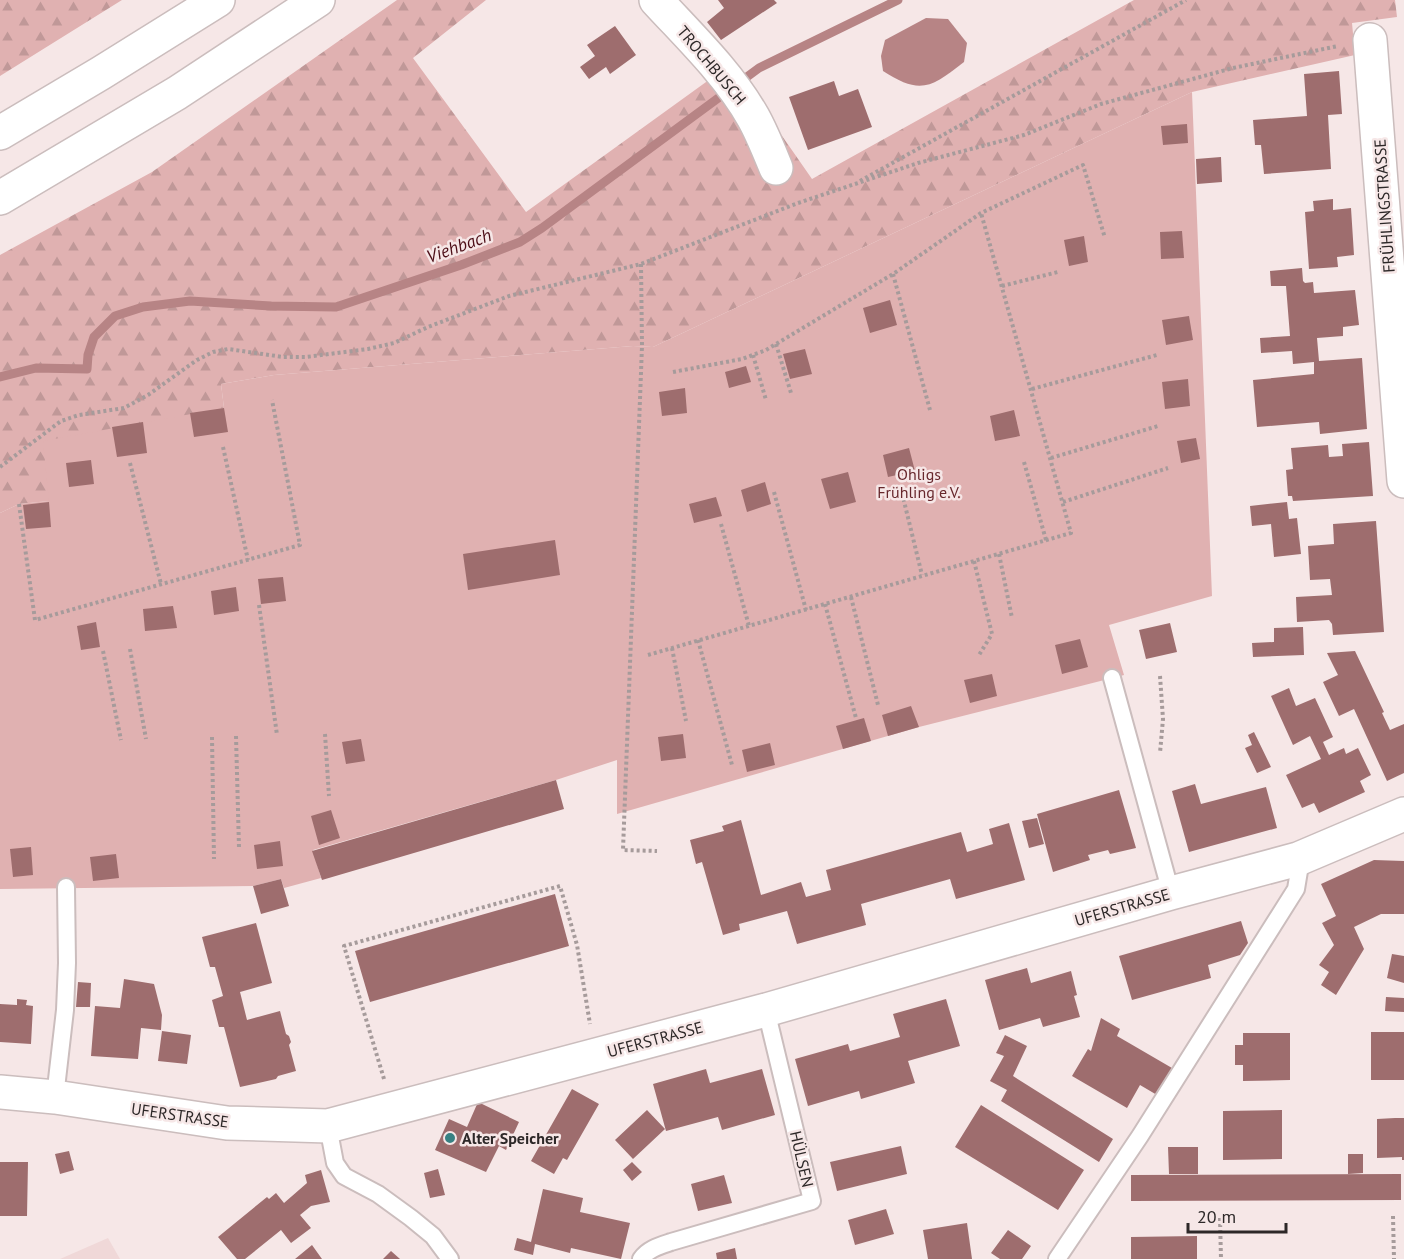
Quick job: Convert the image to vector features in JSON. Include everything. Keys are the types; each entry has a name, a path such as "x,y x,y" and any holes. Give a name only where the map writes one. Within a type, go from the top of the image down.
{"main road":[{"path":"0,133 218,0"},
{"path":"0,198 177,93 318,0"},
{"name":"TROCHBUSCH","path":"656,0 730,83 754,118 776,168"},
{"name":"FRÜHLINGSTRASSE","path":"1370,40 1404,481"},
{"name":"UFERSTRASSE","path":"0,1092 55,1097 227,1123 328,1126 766,1010 1298,859 1404,814"}],"lane":[{"path":"1112,678 1172,893"},
{"path":"1057,1259 1140,1136 1296,889 1298,859"},
{"path":"55,1097 65,1010 66,887"},
{"name":"HÜLSEN","path":"641,1259 654,1247 812,1201 766,1010"},
{"path":"328,1126 335,1163 344,1176 378,1194 411,1218 433,1236 450,1259"}],"path":[{"path":"849,187 1186,0"},
{"path":"0,467 61,421 79,415 124,408 213,352 228,350 283,357 306,357 368,349 394,343 428,327 509,296 641,264 798,203 918,163 1024,135 1101,104 1233,68 1370,40"},
{"path":"673,372 753,355 776,344 893,274 981,213 1083,165 1105,238"},
{"path":"648,655 1071,533 981,213"},
{"path":"641,264 642,346 623,849 657,851"},
{"path":"1002,286 1058,272"},
{"path":"893,274 930,410"},
{"path":"776,344 790,393"},
{"path":"753,355 766,400"},
{"path":"1032,389 1157,355"},
{"path":"19,504 35,620 300,545 272,400"},
{"path":"1051,458 1158,426"},
{"path":"223,447 248,560"},
{"path":"1024,462 1046,540"},
{"path":"130,463 161,584"},
{"path":"1063,502 1168,468"},
{"path":"774,492 806,610"},
{"path":"902,493 922,575"},
{"path":"722,524 749,626"},
{"path":"999,554 1012,618"},
{"path":"974,561 992,634 979,655"},
{"path":"851,597 878,705"},
{"path":"825,604 856,718"},
{"path":"259,605 277,735"},
{"path":"698,640 732,765"},
{"path":"672,648 686,721"},
{"path":"130,649 146,739"},
{"path":"103,651 121,741"},
{"path":"1145,800 1157,781 1163,719 1160,676"},
{"path":"325,734 329,796"},
{"path":"236,736 239,848"},
{"path":"212,737 214,859"},
{"path":"393,1109 344,946 560,886 577,945 595,1055"},
{"path":"1394,1216 1394,1259"},
{"path":"1220,1218 1221,1259"}],"shaded area":[{"path":"926,18 948,19 967,43 964,62 934,83 916,86 896,79 883,71 881,56 885,40"},
{"path":"108,1238 120,1259 60,1259"}],"green space":[{"path":"0,0 122,0 0,76"},
{"path":"397,0 486,0 413,58 526,212 713,77 771,120 812,179 1134,0 1395,0 1397,17 1352,23 1355,55 1192,92 653,347 633,346 274,375 221,384 224,408 49,501 19,504 0,513 0,255 152,172"},
{"name":"Ohligs Frühling e.V.","path":"1192,92 1212,596 1109,625 1124,675 919,727 617,814 617,760 556,780 313,850 321,878 284,888 281,879 253,886 0,889 0,513 19,504 49,501 43,441 224,408 221,384 274,375 633,346 653,347"}],"building":[{"path":"718,0 774,0 777,3 721,40 707,22 724,8"},
{"path":"615,26 636,55 610,74 606,67 589,79 580,67 595,56 587,45"},
{"path":"1339,71 1342,114 1328,115 1331,169 1264,174 1261,145 1255,145 1253,120 1307,116 1304,74"},
{"path":"834,81 839,96 858,89 872,127 808,150 789,97"},
{"path":"1187,124 1188,143 1163,145 1161,126"},
{"path":"1221,157 1222,182 1197,184 1196,159"},
{"path":"1333,199 1333,210 1351,208 1354,255 1337,257 1338,267 1309,269 1305,212 1314,211 1313,201"},
{"path":"1182,231 1184,258 1161,259 1160,232"},
{"path":"1084,236 1088,262 1069,266 1064,240"},
{"path":"1302,268 1303,281 1313,282 1314,293 1355,290 1359,325 1343,327 1343,336 1317,338 1319,361 1362,358 1367,429 1320,434 1319,422 1257,427 1253,380 1314,374 1314,362 1293,364 1292,351 1261,353 1260,338 1290,336 1286,286 1271,286 1270,271"},
{"path":"890,300 897,325 870,333 863,308"},
{"path":"1189,316 1193,340 1166,345 1162,320"},
{"path":"805,349 812,374 790,379 783,354"},
{"path":"746,366 751,382 729,388 725,372"},
{"path":"1188,379 1190,406 1165,409 1162,382"},
{"path":"685,388 687,413 662,416 659,392"},
{"path":"224,408 228,432 194,437 190,413"},
{"path":"1014,410 1020,436 995,441 990,416"},
{"path":"143,422 147,453 117,457 112,427"},
{"path":"1196,438 1200,459 1181,463 1177,441"},
{"path":"1369,442 1373,496 1293,501 1292,496 1288,496 1286,470 1293,469 1291,448 1328,445 1329,457 1343,456 1342,444"},
{"path":"909,448 915,471 888,477 883,455"},
{"path":"91,460 94,484 69,487 66,463"},
{"path":"848,472 856,502 830,509 821,479"},
{"path":"765,482 771,504 747,512 741,490"},
{"path":"716,497 722,516 694,523 689,504"},
{"path":"49,502 51,527 26,529 23,505"},
{"path":"1287,502 1289,519 1297,518 1301,554 1274,557 1271,524 1252,526 1250,506"},
{"path":"1376,521 1384,632 1333,635 1332,624 1329,620 1297,622 1296,597 1332,595 1330,579 1310,580 1308,546 1334,544 1333,524"},
{"path":"555,540 560,575 468,590 463,554"},
{"path":"283,577 286,601 261,604 258,579"},
{"path":"236,587 239,611 214,615 211,591"},
{"path":"173,606 177,628 145,631 143,609"},
{"path":"96,622 100,647 81,650 77,626"},
{"path":"1170,623 1177,652 1146,659 1139,630"},
{"path":"1303,627 1304,655 1253,657 1252,643 1274,642 1274,628"},
{"path":"1080,639 1088,667 1062,674 1055,645"},
{"path":"1355,651 1384,712 1382,713 1390,730 1404,724 1404,773 1387,781 1354,709 1339,716 1323,682 1338,675 1327,653"},
{"path":"992,674 997,696 970,703 964,680"},
{"path":"1289,688 1296,706 1315,698 1333,737 1323,742 1329,755 1344,748 1346,754 1358,748 1371,775 1360,781 1365,792 1319,813 1314,803 1302,808 1286,775 1321,759 1310,736 1293,745 1279,714 1271,696"},
{"path":"911,706 919,727 888,736 882,715"},
{"path":"864,718 871,741 843,749 836,726"},
{"path":"1254,732 1271,767 1257,773 1245,748 1252,745 1248,735"},
{"path":"683,734 686,758 661,761 658,737"},
{"path":"361,739 365,761 346,764 342,742"},
{"path":"770,743 775,765 747,772 742,750"},
{"path":"556,780 564,809 322,880 312,851"},
{"path":"1195,784 1201,804 1266,787 1277,828 1189,852 1172,791"},
{"path":"1119,790 1136,848 1110,854 1108,850 1088,855 1090,860 1053,872 1037,814"},
{"path":"331,810 340,838 319,845 311,816"},
{"path":"1037,818 1044,844 1029,848 1022,821"},
{"path":"741,820 761,895 801,882 806,897 831,890 826,870 961,832 967,852 993,844 989,829 1009,823 1025,880 956,899 950,879 861,904 866,925 797,944 787,911 739,924 740,930 723,935 702,862 696,864 690,840 724,831 722,826"},
{"path":"280,841 283,866 257,869 254,845"},
{"path":"31,847 33,875 13,877 10,849"},
{"path":"116,854 119,878 93,881 90,857"},
{"path":"1374,860 1404,861 1404,914 1381,914 1354,927 1364,949 1336,995 1321,985 1329,972 1319,965 1334,945 1322,923 1336,916 1321,884"},
{"path":"281,879 289,906 261,914 253,886"},
{"path":"555,894 569,946 370,1002 355,951"},
{"path":"1241,921 1248,943 1240,955 1208,965 1211,978 1132,1000 1119,956"},
{"path":"256,923 272,983 240,992 247,1020 280,1011 286,1034 291,1042 289,1045 296,1071 278,1076 276,1079 240,1087 224,1027 219,1027 212,1000 223,996 215,967 210,967 202,937"},
{"path":"1392,954 1404,956 1404,983 1387,978"},
{"path":"1027,968 1031,983 1071,971 1077,995 1074,996 1080,1017 1043,1027 1040,1018 999,1030 985,980"},
{"path":"124,979 154,984 162,1015 161,1030 141,1028 138,1059 91,1056 95,1006 120,1008"},
{"path":"78,982 91,983 90,1007 76,1007"},
{"path":"1386,997 1404,998 1404,1012 1385,1011"},
{"path":"17,999 27,1000 26,1005 33,1006 31,1044 0,1042 0,1004 17,1005"},
{"path":"946,999 960,1046 908,1061 915,1083 861,1099 859,1091 808,1106 795,1059 848,1044 850,1051 900,1037 893,1014"},
{"path":"1101,1018 1120,1029 1117,1036 1172,1068 1157,1095 1140,1085 1127,1108 1072,1076 1088,1049 1091,1051"},
{"path":"162,1031 191,1035 187,1064 158,1061"},
{"path":"1371,1032 1404,1032 1404,1080 1371,1080"},
{"path":"1243,1033 1290,1033 1290,1080 1243,1081 1243,1065 1235,1065 1235,1045 1243,1045"},
{"path":"1005,1035 1027,1046 1013,1076 1113,1139 1099,1162 1001,1101 1007,1090 990,1081 1004,1056 996,1053"},
{"path":"706,1069 710,1083 762,1069 775,1115 722,1130 718,1117 666,1131 653,1084"},
{"path":"572,1089 599,1104 567,1160 563,1158 554,1174 531,1161"},
{"path":"478,1102 519,1122 506,1150 499,1146 486,1172 435,1150 449,1119 467,1127"},
{"path":"981,1105 1084,1170 1058,1210 955,1147"},
{"path":"647,1110 665,1129 633,1159 615,1140"},
{"path":"1282,1110 1282,1159 1223,1160 1223,1111"},
{"path":"1404,1118 1404,1160 1402,1157 1377,1158 1377,1119"},
{"path":"901,1146 907,1174 837,1191 830,1162"},
{"path":"1168,1147 1198,1147 1198,1174 1169,1174"},
{"path":"69,1151 74,1170 60,1174 55,1154"},
{"path":"1348,1154 1363,1154 1363,1173 1348,1174"},
{"path":"0,1162 28,1162 27,1216 0,1216"},
{"path":"632,1162 642,1172 632,1181 623,1170"},
{"path":"438,1169 445,1195 430,1198 424,1173"},
{"path":"321,1170 330,1202 311,1206 300,1215 311,1228 291,1243 281,1230 245,1259 237,1259 218,1237 267,1197 269,1199 276,1193 284,1203 307,1183 305,1175"},
{"path":"1401,1174 1401,1200 1131,1201 1131,1175"},
{"path":"724,1175 732,1203 698,1211 691,1184"},
{"path":"543,1189 583,1198 580,1212 630,1223 621,1259 571,1248 570,1253 535,1244 533,1255 514,1250 517,1238 531,1242"},
{"path":"886,1209 894,1234 855,1245 848,1220"},
{"path":"967,1223 972,1259 928,1259 923,1230"},
{"path":"1008,1230 1031,1246 1022,1259 1000,1259 991,1253"},
{"path":"1197,1236 1197,1259 1131,1259 1131,1237"},
{"path":"312,1245 322,1259 295,1259"},
{"path":"735,1248 737,1259 717,1259 716,1253"},
{"path":"391,1251 400,1259 383,1259"}],"waterway":[{"name":"Viehbach","path":"0,377 36,368 87,369 88,355 94,337 115,316 143,307 190,301 336,307 461,265 520,242 759,68 898,0"}],"place":[{"name":"Alter Speicher","path":"450,1138"}]}
